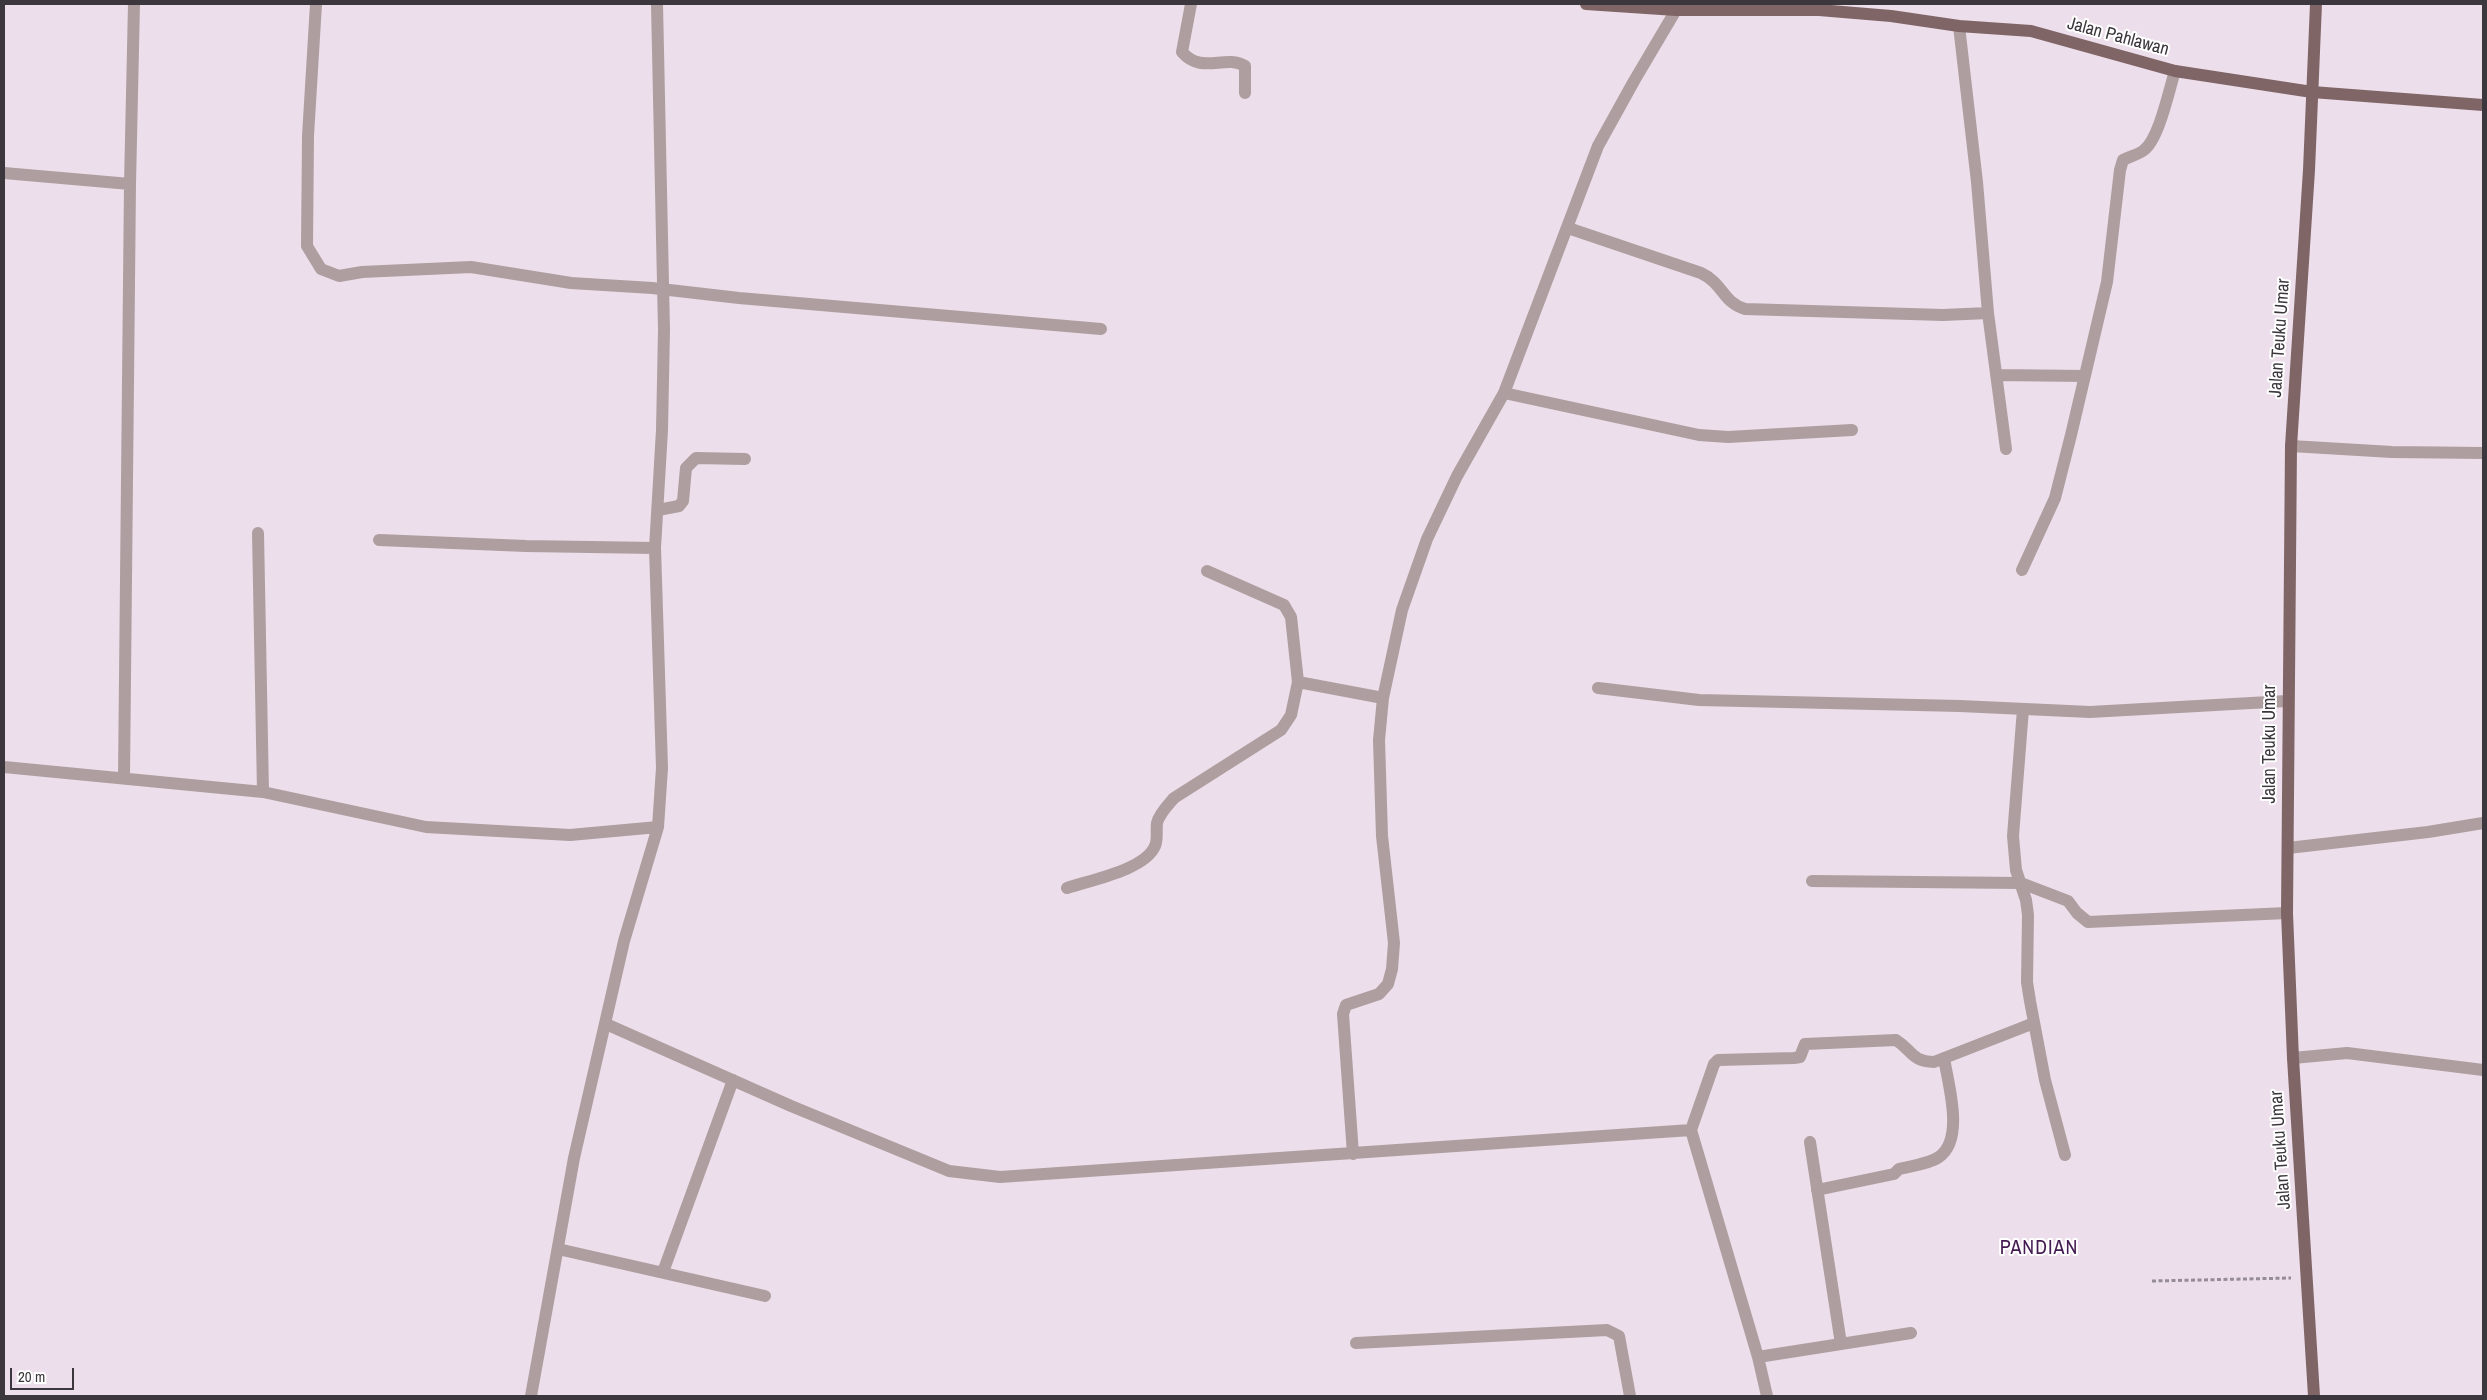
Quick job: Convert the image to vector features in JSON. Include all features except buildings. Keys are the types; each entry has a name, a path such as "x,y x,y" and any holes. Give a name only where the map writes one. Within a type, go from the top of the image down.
{"main road":[{"name":"Jalan Pahlawan","path":"1586,4 1676,10 1759,6 1890,16 1959,26 2030,31 2175,71 2312,92 2483,105"},
{"name":"Jalan Teuku Umar","path":"2314,1396 2293,1058 2287,913 2287,701 2291,446 2316,4"}],"street":[{"path":"124,777 130,184 134,4"},
{"path":"316,4 308,136 307,246 320,269 340,276 362,272 471,267 571,283 662,289 739,298 1101,329"},
{"path":"531,1396 574,1158 624,941 658,827 662,768 655,548 662,412 662,289 658,4"},
{"path":"1191,4 1182,52 1188,59 1197,63 1238,62 1245,66 1244,93"},
{"path":"1353,1154 1343,1014 1346,1005 1379,994 1388,984 1392,969 1394,943 1382,836 1379,740 1383,698 1402,610 1427,539 1457,476 1504,393 1598,146 1676,10"},
{"path":"1959,26 1977,182 1988,313 2006,449"},
{"path":"2022,570 2055,498 2107,282 2120,170 2123,160 2145,150 2149,145 2159,124 2175,71"},
{"path":"4,173 130,184"},
{"path":"1568,228 1701,273 1712,279 1735,306 1745,309 1934,315 1988,313"},
{"path":"1997,375 2085,376"},
{"path":"1504,393 1700,436 1728,437 1852,430"},
{"path":"2291,446 2392,452 2483,453"},
{"path":"658,510 679,506 684,501 686,468 696,458 745,459"},
{"path":"258,533 263,792"},
{"path":"379,540 526,546 655,548"},
{"path":"1066,888 1139,864 1150,856 1156,845 1158,822 1166,806 1174,798 1281,730 1291,715 1298,682 1291,617 1288,610 1284,605 1207,571"},
{"path":"1298,682 1383,698"},
{"path":"1598,688 1699,700 1860,703 2090,712 2287,701"},
{"path":"2023,709 2013,836 2016,870 2028,915 2027,982 2034,1023 2046,1080 2066,1155"},
{"path":"4,767 124,777 263,792 426,827 570,835 658,827"},
{"path":"2288,848 2428,832 2483,823"},
{"path":"1812,881 2021,883 2068,901 2077,913 2088,922 2287,913"},
{"path":"1767,1396 1758,1357 1691,1130 1714,1064 1718,1060 1800,1057 1805,1044 1896,1040 1922,1062 1934,1062 2034,1023"},
{"path":"606,1024 949,1171 975,1175 1000,1176 1353,1154 1691,1130"},
{"path":"2293,1058 2347,1053 2483,1070"},
{"path":"1817,1190 1894,1174 1899,1169 1938,1159 1946,1151 1955,1127 1944,1058"},
{"path":"662,1272 733,1080"},
{"path":"1810,1142 1841,1344"},
{"path":"558,1249 765,1296"},
{"path":"1356,1343 1607,1330 1619,1336 1630,1396"},
{"path":"1758,1357 1911,1333"}],"path":[{"path":"2152,1281 2306,1278"}],"district":[{"name":"PANDIAN","path":"2039,1249"}]}
